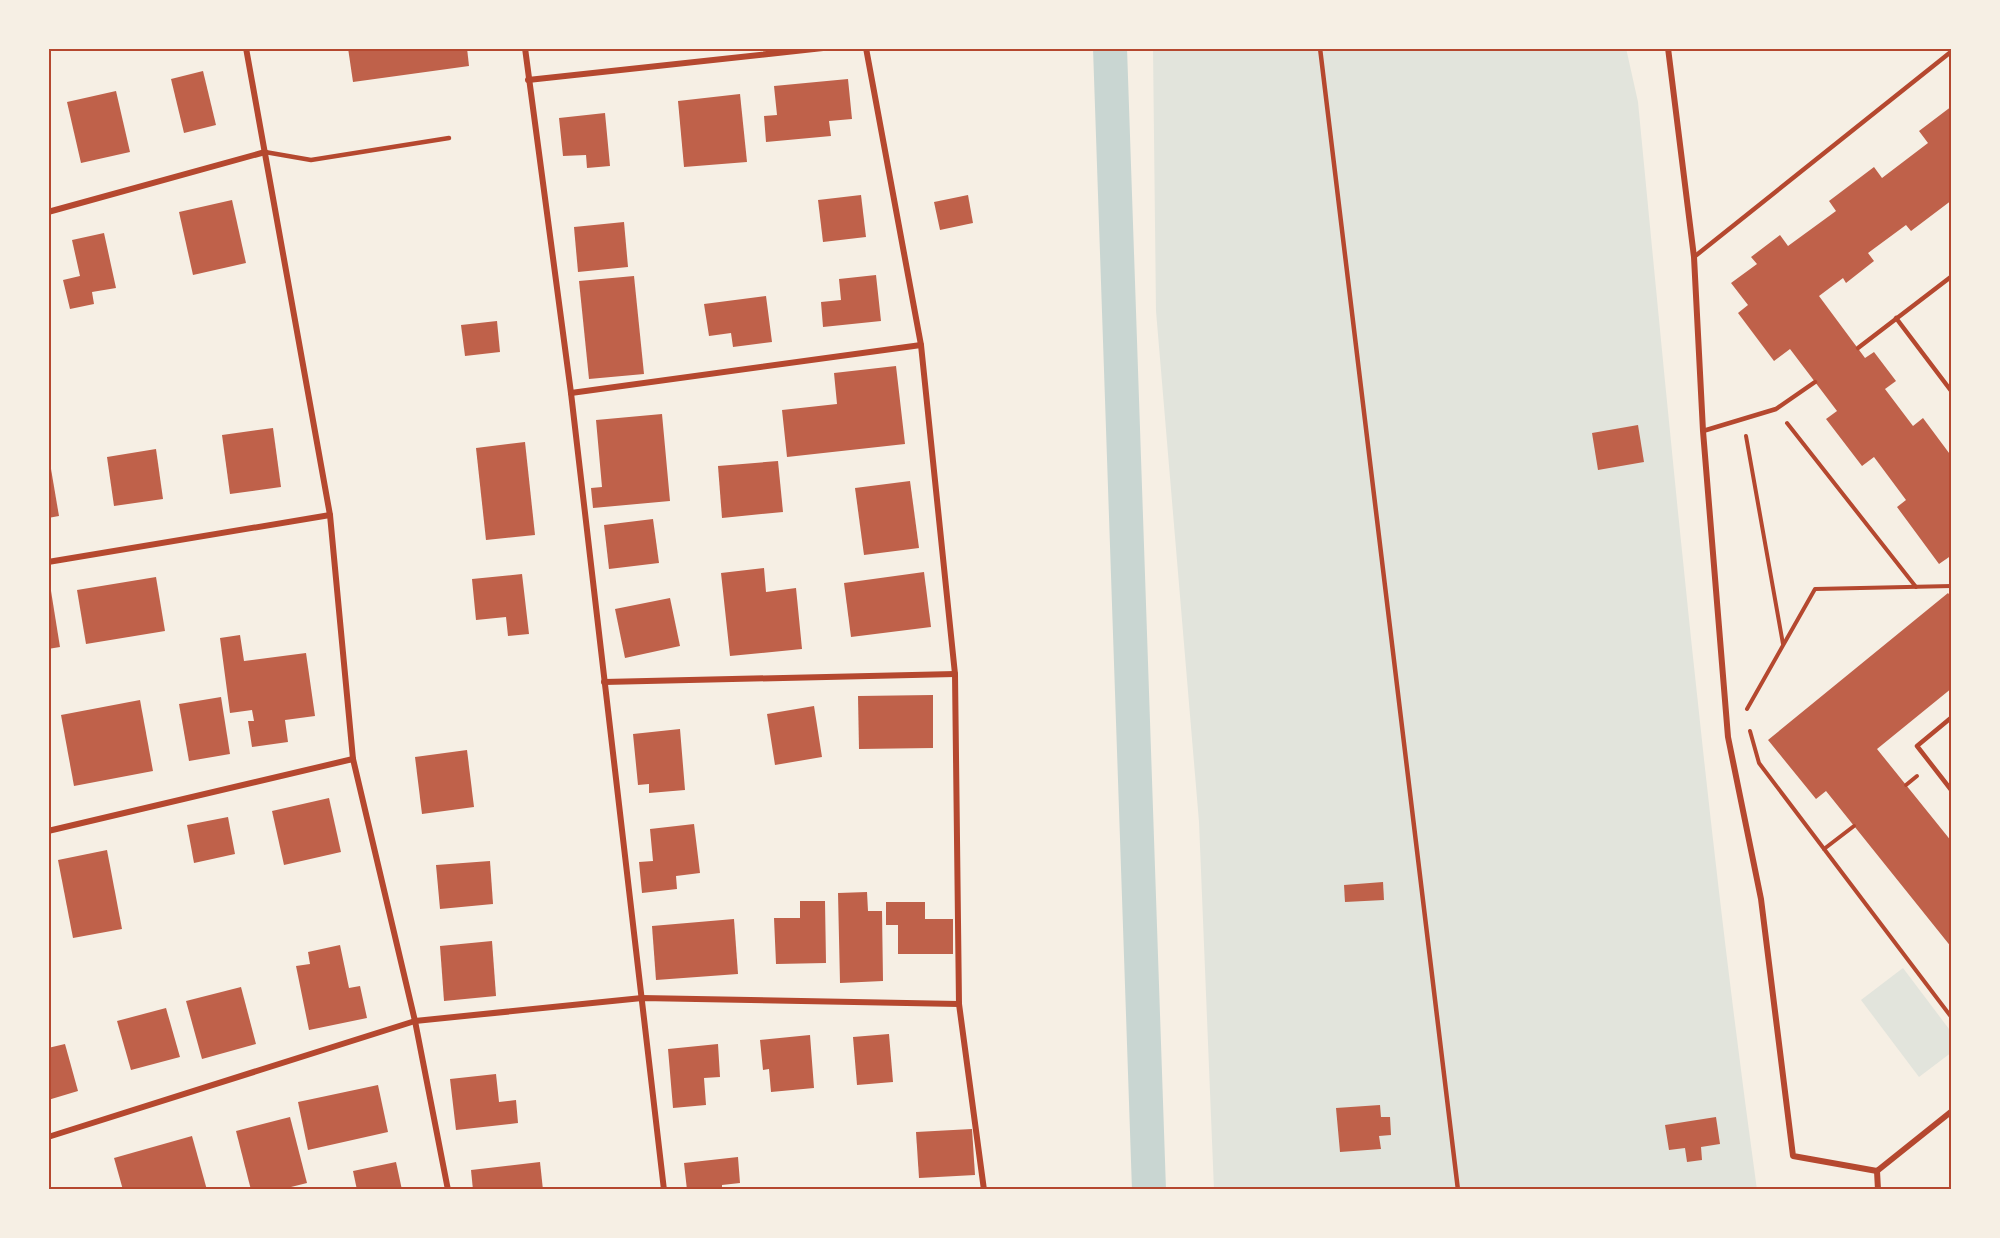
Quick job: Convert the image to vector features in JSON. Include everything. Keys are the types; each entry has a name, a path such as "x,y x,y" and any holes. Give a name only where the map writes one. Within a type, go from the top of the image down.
{"street":[{"path":"246,48 330,514 353,759 415,1021 448,1190"},
{"path":"525,48 571,393 664,1190"},
{"path":"528,80 823,48"},
{"path":"866,48 921,345 955,674 959,1004 984,1190"},
{"path":"1668,48 1676,94 1694,257 1703,431 1728,737 1761,898 1793,1156 1876,1171 1952,1111"},
{"path":"48,212 265,152"},
{"path":"571,393 921,345"},
{"path":"48,562 330,514"},
{"path":"604,682 955,674"},
{"path":"48,831 353,759"},
{"path":"48,1137 415,1021 642,998 959,1004"},
{"path":"1876,1171 1878,1190"}],"lane":[{"path":"1320,48 1458,1190"},
{"path":"1694,257 1952,51"},
{"path":"265,152 311,160 450,138"},
{"path":"1858,348 1952,276"},
{"path":"1896,318 1952,392"},
{"path":"1703,431 1776,409 1815,382"},
{"path":"1952,717 1917,746 1952,791"}],"path":[{"path":"1776,409 1916,587"},
{"path":"1743,419 1783,645"},
{"path":"1745,713 1815,589 1952,586"},
{"path":"1748,723 1758,763 1952,1018"},
{"path":"1824,849 1854,826"}],"shaded area":[{"path":"1153,48 1626,48 1638,102 1707,783 1757,1190 1214,1190 1199,822 1156,311"},
{"path":"1903,968 1952,1033 1952,1052 1919,1077 1861,1000"}],"building":[{"path":"348,48 467,48 469,66 353,82"},
{"path":"203,71 216,125 184,133 171,79"},
{"path":"848,79 852,119 829,121 831,136 766,142 764,116 777,115 774,86"},
{"path":"116,91 130,152 81,163 67,102"},
{"path":"740,94 747,162 684,167 678,101"},
{"path":"1952,106 1952,200 1911,231 1906,225 1868,253 1874,261 1846,283 1843,278 1819,296 1865,358 1874,352 1896,381 1885,389 1913,426 1923,418 1952,457 1952,555 1939,564 1897,507 1906,500 1874,457 1862,466 1826,419 1837,411 1790,349 1774,361 1738,313 1748,305 1731,283 1757,264 1751,257 1780,235 1788,246 1836,211 1829,201 1874,167 1882,178 1928,143 1919,131"},
{"path":"605,113 610,166 587,168 586,155 563,156 559,118"},
{"path":"861,195 866,237 823,242 818,200"},
{"path":"968,195 973,223 940,230 934,202"},
{"path":"232,200 246,263 193,275 179,212"},
{"path":"624,222 628,267 578,272 574,227"},
{"path":"104,233 116,288 92,292 94,304 70,309 63,280 80,276 72,240"},
{"path":"876,275 881,321 823,327 821,302 841,300 839,279"},
{"path":"634,276 644,374 589,379 579,281"},
{"path":"766,296 772,342 733,347 731,333 709,336 704,304"},
{"path":"497,321 500,352 465,356 461,325"},
{"path":"896,366 905,444 787,457 782,410 837,404 834,373"},
{"path":"662,414 670,501 593,508 591,488 602,487 596,420"},
{"path":"1638,425 1644,462 1598,470 1592,433"},
{"path":"273,428 281,487 230,494 222,435"},
{"path":"525,442 535,535 486,540 476,448"},
{"path":"156,449 163,499 114,506 107,457"},
{"path":"778,461 783,512 722,518 718,466"},
{"path":"51,469 59,516 48,518 48,470"},
{"path":"910,481 919,548 864,555 855,488"},
{"path":"653,519 659,563 609,569 604,525"},
{"path":"764,568 766,592 796,588 802,649 730,656 721,573"},
{"path":"924,572 931,627 851,637 844,583"},
{"path":"522,574 529,634 508,636 506,617 476,620 472,579"},
{"path":"156,577 165,631 86,644 77,590"},
{"path":"51,591 60,647 48,649 48,592"},
{"path":"1948,593 1952,598 1952,688 1877,749 1952,842 1952,948 1826,791 1816,799 1768,740"},
{"path":"670,598 680,646 625,658 615,609"},
{"path":"240,635 244,661 306,653 315,716 285,720 288,742 252,747 248,721 254,721 252,710 230,713 220,638"},
{"path":"933,695 933,748 859,749 858,696"},
{"path":"221,697 230,754 189,761 179,704"},
{"path":"140,700 153,771 74,786 61,715"},
{"path":"814,706 822,757 775,765 767,714"},
{"path":"680,729 685,790 649,793 649,784 638,785 633,734"},
{"path":"467,750 474,807 422,814 415,757"},
{"path":"329,798 341,852 284,865 272,811"},
{"path":"228,817 235,854 194,863 187,825"},
{"path":"694,824 700,873 676,876 677,889 642,893 639,862 653,861 650,829"},
{"path":"107,850 122,929 73,938 58,860"},
{"path":"490,861 493,904 440,909 436,865"},
{"path":"1383,882 1384,900 1345,902 1344,885"},
{"path":"867,892 868,911 882,911 883,981 840,983 838,893"},
{"path":"800,901 825,901 826,963 776,964 774,918 800,918"},
{"path":"886,902 925,902 925,919 953,919 953,954 898,954 898,925 886,925"},
{"path":"734,919 738,974 656,980 652,926"},
{"path":"492,941 496,996 444,1001 440,946"},
{"path":"340,945 349,988 360,986 367,1018 309,1030 296,966 310,964 308,952"},
{"path":"241,987 256,1044 202,1059 186,1001"},
{"path":"166,1008 180,1057 131,1070 117,1021"},
{"path":"889,1034 893,1082 857,1085 853,1037"},
{"path":"810,1035 814,1088 771,1092 769,1069 763,1070 760,1040"},
{"path":"65,1044 78,1091 48,1100 48,1048"},
{"path":"718,1044 720,1077 704,1078 706,1105 673,1108 668,1049"},
{"path":"496,1074 499,1102 516,1100 518,1123 456,1130 450,1079"},
{"path":"378,1085 388,1132 308,1150 298,1102"},
{"path":"1380,1105 1381,1117 1390,1117 1391,1135 1379,1136 1381,1149 1340,1152 1336,1108"},
{"path":"290,1117 307,1183 279,1190 251,1190 236,1131"},
{"path":"1716,1117 1720,1144 1701,1147 1702,1160 1687,1162 1685,1148 1669,1150 1665,1125"},
{"path":"972,1129 975,1175 919,1178 916,1132"},
{"path":"192,1136 207,1190 123,1190 114,1158"},
{"path":"738,1157 740,1183 722,1185 722,1190 687,1190 684,1163"},
{"path":"396,1162 402,1190 357,1190 353,1171"},
{"path":"540,1162 543,1190 473,1190 471,1170"}],"waterway":[{"path":"1110,48 1149,1190"}]}
